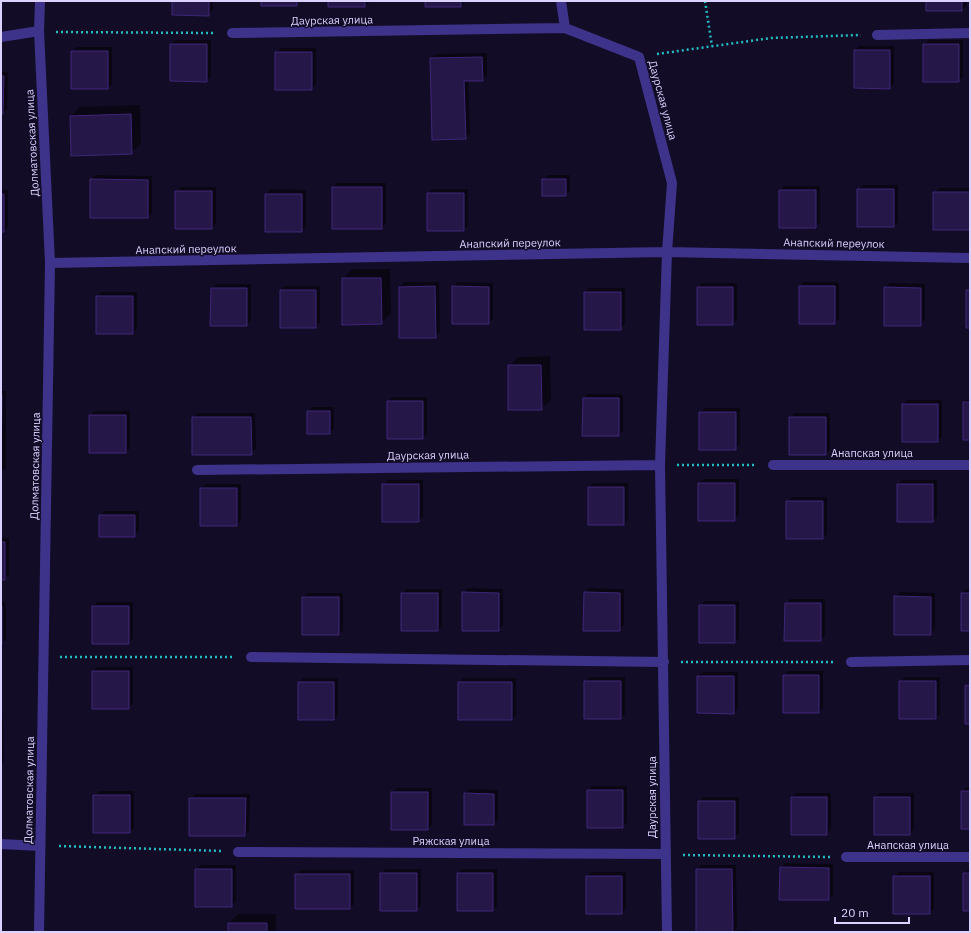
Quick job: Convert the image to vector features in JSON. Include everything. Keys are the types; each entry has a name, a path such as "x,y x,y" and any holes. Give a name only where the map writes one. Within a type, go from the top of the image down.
{"street":[{"name":"Долматовская улица","path":"39,932 50,263 39,31 40,1"},
{"path":"561,1 565,28"},
{"name":"Даурская улица","path":"232,33 565,28 639,57 672,183 667,252 660,465 664,662 666,932"},
{"path":"1,37 39,31"},
{"path":"877,35 970,33"},
{"name":"Анапский переулок","path":"50,263 667,252 970,258"},
{"name":"Даурская улица","path":"197,470 660,465"},
{"name":"Анапская улица","path":"774,465 970,465"},
{"path":"251,657 664,662"},
{"path":"851,662 970,660"},
{"path":"1,844 40,846"},
{"name":"Ряжская улица","path":"238,852 665,854"},
{"name":"Анапская улица","path":"846,857 970,857"}],"path":[{"path":"705,1 712,46"},
{"path":"39,31 232,33"},
{"path":"639,57 771,38 877,35"},
{"path":"660,465 774,465"},
{"path":"43,657 251,657"},
{"path":"664,662 851,662"},
{"path":"40,846 238,852"},
{"path":"665,854 846,857"}],"building":[{"path":"172,1 209,1 209,16 172,15"},
{"path":"261,1 297,1 297,6 261,6"},
{"path":"328,1 365,1 365,7 328,7"},
{"path":"425,1 461,1 461,7 425,7"},
{"path":"926,1 962,1 962,11 926,11"},
{"path":"170,44 207,44 207,82 170,81"},
{"path":"923,44 959,44 959,82 923,82"},
{"path":"854,50 890,50 890,89 854,88"},
{"path":"71,51 108,51 108,89 71,89"},
{"path":"275,52 312,52 312,90 275,90"},
{"path":"482,57 483,81 464,81 466,139 432,140 430,58"},
{"path":"1,76 4,76 3,114 1,114"},
{"path":"131,114 132,154 71,156 70,116"},
{"path":"90,179 148,180 148,218 90,218"},
{"path":"542,179 566,179 566,196 542,196"},
{"path":"332,187 382,187 382,229 332,229"},
{"path":"857,189 894,189 894,227 857,227"},
{"path":"779,190 816,190 816,228 779,228"},
{"path":"175,191 212,191 212,229 175,229"},
{"path":"933,192 970,192 970,230 933,230"},
{"path":"427,193 464,193 464,231 427,231"},
{"path":"1,194 4,194 4,232 1,232"},
{"path":"265,194 302,194 302,232 265,232"},
{"path":"342,278 381,278 382,324 342,325"},
{"path":"435,286 436,338 399,338 399,287"},
{"path":"452,286 489,287 489,324 452,324"},
{"path":"799,286 835,286 835,324 799,324"},
{"path":"697,287 733,287 733,325 697,325"},
{"path":"884,287 921,288 921,326 884,326"},
{"path":"211,288 247,288 247,326 210,326"},
{"path":"280,290 316,290 316,328 280,328"},
{"path":"966,290 970,290 970,328 966,328"},
{"path":"584,292 621,292 621,330 584,330"},
{"path":"96,296 133,296 133,334 96,334"},
{"path":"508,365 541,365 542,410 508,410"},
{"path":"1,395 2,395 1,473"},
{"path":"583,398 619,398 619,436 582,436"},
{"path":"387,401 423,401 423,439 387,439"},
{"path":"963,402 970,402 970,440 963,440"},
{"path":"902,404 938,404 938,442 902,442"},
{"path":"307,411 330,411 330,434 307,434"},
{"path":"699,412 736,412 736,450 699,450"},
{"path":"89,415 126,415 126,453 89,453"},
{"path":"192,417 251,417 252,455 192,455"},
{"path":"789,417 826,417 826,455 789,455"},
{"path":"698,483 735,483 735,521 698,521"},
{"path":"382,484 419,484 419,522 382,522"},
{"path":"897,484 933,484 933,522 897,522"},
{"path":"588,487 624,487 624,525 588,525"},
{"path":"200,488 237,488 237,526 200,526"},
{"path":"786,501 823,501 823,539 786,539"},
{"path":"99,515 135,515 135,537 99,537"},
{"path":"1,542 5,542 5,580 1,580"},
{"path":"462,592 499,593 499,631 462,631"},
{"path":"584,592 620,593 620,631 583,631"},
{"path":"401,593 438,593 438,631 401,631"},
{"path":"961,593 970,593 970,631 961,631"},
{"path":"894,596 931,597 931,635 894,635"},
{"path":"302,597 339,597 339,635 302,635"},
{"path":"785,603 821,603 821,641 784,641"},
{"path":"699,605 735,605 735,643 699,643"},
{"path":"2,606 2,644 1,644"},
{"path":"92,606 129,606 129,644 92,644"},
{"path":"92,671 129,671 129,709 92,709"},
{"path":"783,675 819,675 819,713 783,713"},
{"path":"697,676 734,676 734,714 697,713"},
{"path":"584,681 621,681 621,719 584,719"},
{"path":"899,681 936,681 936,719 899,719"},
{"path":"298,682 334,682 334,720 298,720"},
{"path":"458,682 512,682 512,720 458,720"},
{"path":"965,685 970,686 970,724 965,724"},
{"path":"587,790 623,790 623,828 587,828"},
{"path":"961,791 970,791 970,829 961,829"},
{"path":"391,792 428,792 428,830 391,830"},
{"path":"464,793 494,794 494,825 464,825"},
{"path":"93,795 130,795 130,833 93,833"},
{"path":"791,797 827,797 827,835 791,835"},
{"path":"874,797 910,797 910,835 874,835"},
{"path":"189,798 246,798 245,836 189,836"},
{"path":"698,801 735,801 735,839 698,839"},
{"path":"780,867 829,868 829,900 779,900"},
{"path":"195,869 232,869 232,907 195,907"},
{"path":"696,869 732,869 733,932 696,932"},
{"path":"380,873 417,873 417,911 380,911"},
{"path":"457,873 493,873 493,911 457,911"},
{"path":"963,873 970,873 970,911 963,911"},
{"path":"295,874 350,874 350,909 295,909"},
{"path":"586,876 622,876 622,914 586,914"},
{"path":"893,876 930,876 930,914 893,914"},
{"path":"228,923 267,923 267,932 228,932"}]}
